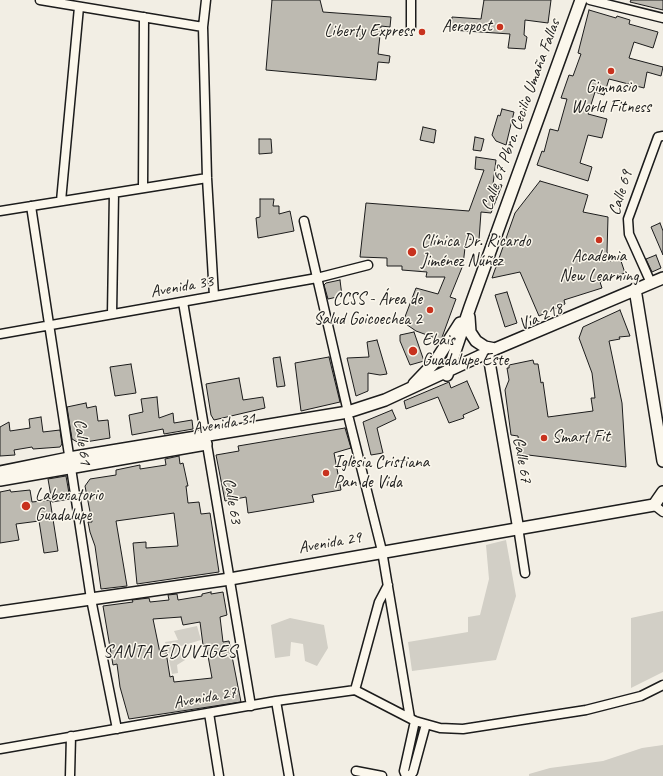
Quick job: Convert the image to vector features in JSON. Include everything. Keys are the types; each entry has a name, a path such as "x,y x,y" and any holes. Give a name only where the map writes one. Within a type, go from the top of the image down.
{"main road":[{"name":"Calle 67 Pbro. Cecilio Umaña Fallas","path":"447,373 580,0"},
{"name":"Vía 218","path":"447,373 663,278"},
{"path":"635,290 663,460"},
{"path":"470,307 468,322 470,332 476,341 485,347 490,354"},
{"path":"408,389 435,362 470,307"},
{"name":"Avenida 31","path":"349,416 447,373"},
{"name":"Avenida 31","path":"0,472 69,463 349,416 388,404 447,373"},
{"name":"Avenida 31","path":"0,480 69,463"},
{"path":"654,505 663,492"},
{"name":"Avenida 29","path":"0,612 230,579 518,527 654,505"}],"street":[{"path":"40,0 203,27"},
{"path":"206,0 203,27 207,178 214,296"},
{"path":"411,0 411,27"},
{"path":"590,0 663,18"},
{"path":"61,201 80,7"},
{"path":"143,188 144,17"},
{"name":"Calle 69","path":"652,283 629,234 628,219 655,144 662,136"},
{"path":"0,211 207,178"},
{"path":"112,314 114,193"},
{"name":"Calle 61","path":"31,206 50,326 69,463 91,599 117,729"},
{"path":"304,221 382,551 412,720 404,771 406,776"},
{"name":"Avenida 33","path":"0,334 317,278 368,265"},
{"name":"Calle 63","path":"183,302 251,706"},
{"name":"Calle 67","path":"490,354 525,573"},
{"path":"654,505 663,512"},
{"path":"388,585 379,602 356,690 412,720 440,728 463,729 586,710 641,696 663,685"},
{"name":"Avenida 27","path":"0,749 276,701 356,690"},
{"path":"276,701 289,776"},
{"path":"209,713 218,776"},
{"path":"410,776 413,772 426,724"},
{"path":"70,776 71,736"},
{"path":"356,771 382,776"}],"shaded area":[{"path":"506,540 516,596 496,660 412,671 408,642 468,632 468,617 480,615 489,579 486,545"},
{"path":"663,611 663,672 631,688 631,618"},
{"path":"290,618 324,625 328,648 317,666 305,661 303,644 291,642 290,656 275,658 271,625"},
{"path":"197,626 201,640 181,646 185,660 177,665 178,673 172,674 165,642 178,640 174,631"},
{"path":"663,745 663,776 529,776 529,774 550,768 603,761 642,748"}],"building":[{"path":"272,0 320,0 323,12 391,17 390,27 381,26 378,54 390,56 389,63 378,62 376,80 266,70"},
{"path":"484,0 551,0 548,23 525,20 524,35 527,37 525,49 508,48 510,34 451,30 452,17 481,19"},
{"path":"631,0 663,0 663,10 630,2"},
{"path":"589,10 616,18 617,16 630,20 629,24 658,32 653,48 634,42 629,58 663,67 661,76 647,72 644,88 609,79 604,95 595,92 588,114 607,119 602,138 588,135 580,163 592,167 588,181 537,165 542,151 544,152 550,129 558,131 567,99 561,98 569,75 573,76 581,54 578,53"},
{"path":"502,109 514,112 506,145 496,141 492,135 498,115 500,116"},
{"path":"423,127 436,130 434,143 420,140"},
{"path":"475,137 484,139 481,151 473,150"},
{"path":"259,139 271,139 272,153 259,154"},
{"name":"Clínica Dr. Ricardo Jiménez Núñez","path":"476,157 496,160 493,184 502,185 491,213 481,212 479,240 466,239 463,265 450,297 456,299 441,340 416,331 403,322 416,288 438,294 445,277 426,277 427,272 402,270 402,266 387,266 387,258 360,257 366,203 469,211 484,170 475,169"},
{"path":"540,181 588,195 583,212 608,217 607,252 610,261 620,258 625,273 600,282 602,288 564,300 565,304 539,316 520,272 492,278 515,213"},
{"path":"260,199 274,199 273,206 279,206 279,214 290,211 294,231 258,238 256,218 260,217"},
{"path":"660,223 663,231 663,255 651,227"},
{"path":"656,255 661,268 652,272 646,259"},
{"path":"340,280 342,296 328,299 324,285 326,283"},
{"path":"507,292 517,323 505,327 495,295"},
{"path":"620,310 630,336 619,337 620,339 609,341 622,403 626,467 520,454 518,436 511,435 505,390 509,380 507,368 509,368 509,365 533,360 534,364 538,364 541,383 543,382 548,417 593,411 591,398 595,398 592,373 579,338 583,327"},
{"name":"Ebais Guadalupe Este","path":"414,332 424,361 410,365 400,341 400,335"},
{"path":"377,340 387,374 380,375 368,373 368,391 356,396 347,358 369,357 367,342"},
{"path":"280,357 285,386 277,387 273,358"},
{"path":"329,357 340,402 301,411 295,363"},
{"path":"131,364 136,393 115,396 110,367"},
{"path":"239,378 243,400 263,397 265,408 214,420 211,415 206,384"},
{"path":"467,381 479,408 463,415 464,418 449,423 438,397 406,409 404,401 449,382 451,388"},
{"path":"157,397 159,418 173,413 174,423 192,420 193,429 164,434 163,429 132,435 129,415 143,412 141,399"},
{"path":"86,403 87,408 96,406 98,421 108,420 110,438 79,443 72,439 67,407"},
{"path":"392,410 396,419 377,428 383,453 371,455 363,422"},
{"path":"41,417 43,432 60,430 62,444 60,447 33,449 32,447 14,450 15,455 0,456 0,427 9,422 10,431 30,428 29,419"},
{"path":"345,428 351,448 334,453 341,490 312,495 314,502 248,513 246,497 225,501 216,455 239,451 238,446"},
{"path":"179,456 180,464 183,463 188,486 186,486 188,503 199,502 201,514 210,513 219,572 137,584 133,543 146,542 146,548 178,546 174,513 116,521 127,586 101,589 95,546 88,522 92,522 85,486 90,479 116,475 116,470 140,465 140,469 166,465 165,459"},
{"path":"66,476 70,499 52,502 48,479"},
{"path":"10,490 11,492 30,490 32,502 50,500 58,551 44,553 39,521 16,524 19,540 0,543 0,492"},
{"path":"223,592 227,615 220,617 223,642 229,641 241,702 129,719 120,687 117,664 113,665 103,606 149,598 150,602 169,600 168,595 177,594 178,600 202,596 202,594","holes":["181,617 183,625 200,622 203,645 206,645 212,678 174,682 173,676 170,677 166,652 160,653 153,619"]}],"place":[{"name":"Aeropost","path":"500,27"},
{"name":"Liberty Express","path":"422,32"},
{"name":"Gimnasio World Fitness","path":"611,71"},
{"name":"Academia New Learning","path":"599,240"},
{"name":"Clínica Dr. Ricardo Jiménez Núñez","path":"412,252"},
{"name":"CCSS - Área de Salud Goicoechea 2","path":"430,310"},
{"name":"Ebais Guadalupe Este","path":"413,351"},
{"name":"Smart Fit","path":"544,438"},
{"name":"Iglesia Cristiana Pan de Vida","path":"326,473"},
{"name":"Laboratorio Guadalupe","path":"26,506"}],"district":[{"name":"SANTA EDUVIGES","path":"170,652"}]}
